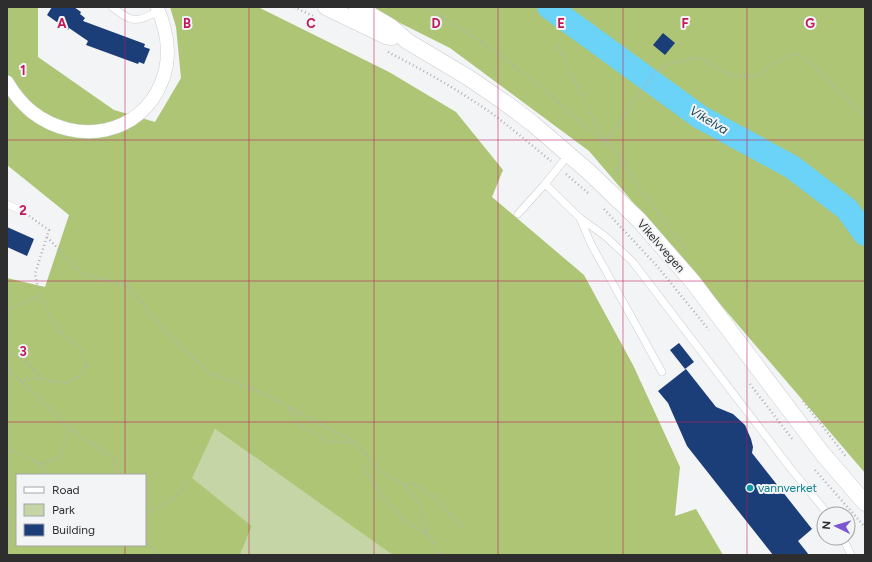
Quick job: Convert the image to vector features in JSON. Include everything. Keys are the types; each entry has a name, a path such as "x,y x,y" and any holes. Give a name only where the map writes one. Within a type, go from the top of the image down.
{"street":[{"name":"Vikelvvegen","path":"326,7 386,36 407,41"},
{"name":"Vikelvvegen","path":"357,7 391,27 407,41 470,78 504,102 569,154 606,187 648,230 693,282 822,453 865,503"},
{"path":"7,82 12,92 24,105 46,121 65,130 96,132 111,129 123,124 144,109 157,91 162,81 167,58 167,41 165,28 158,9"}],"lane":[{"path":"112,7 126,17 137,20 142,19 158,9"},
{"path":"518,214 569,154"},
{"path":"545,184 580,218 605,236 632,261 791,469 821,506"},
{"path":"7,204 22,211"},
{"path":"580,218 591,244 662,372"}],"path":[{"path":"557,44 605,142 655,72 669,64 693,58 703,59 718,69 734,76 757,76 790,56 799,54 810,62 865,116"},
{"path":"606,187 623,160"},
{"path":"21,381 31,378 66,383 79,377 87,367 83,351 59,331 40,296 35,274 49,230 22,211"},
{"path":"46,237 82,274 127,285 164,330 209,372 260,392 355,442 380,471 404,485 420,504 426,533"},
{"path":"7,310 40,296"},
{"path":"7,351 23,358 43,380"},
{"path":"7,361 12,375 21,381 70,428 112,457 120,474"},
{"path":"290,408 297,424 330,442 355,442"},
{"path":"40,464 60,458 70,428"},
{"path":"7,448 40,464 47,474"},
{"path":"363,466 374,484 402,519 426,533 442,555"},
{"path":"146,513 174,498 188,482"},
{"path":"404,485 412,483 434,497 464,528"},
{"path":"7,507 9,509 11,543 7,549"},
{"path":"146,541 158,555"}],"green space":[{"path":"7,7 38,7 38,57 114,110 155,122 181,78 176,27 170,7 258,7 389,72 456,112 503,170 492,197 584,275 633,365 680,467 675,516 696,509 723,555 393,555 215,429 192,478 252,526 240,555 7,555 7,278 45,287 69,215 7,165"},
{"path":"368,7 865,7 865,473 589,151 450,48"},
{"path":"215,429 393,555 240,555 252,526 191,478"}],"building":[{"path":"52,7 74,7 81,12 80,14 85,18 83,21 145,44 144,47 150,49 144,64 139,62 138,64 86,45 88,41 69,28 68,30 47,15"},
{"path":"663,33 675,43 665,55 653,45"},
{"path":"7,227 34,239 27,256 7,247"},
{"path":"679,343 694,362 685,369 670,350"},
{"name":"vannverket","path":"686,369 716,407 733,414 745,425 753,447 752,453 812,529 798,541 809,555 773,555 687,446 668,403 658,391"}],"waterway":[{"name":"Vikelva","path":"549,7 700,117 792,167 847,209 865,234"}],"place":[{"name":"vannverket","path":"750,488"}]}
